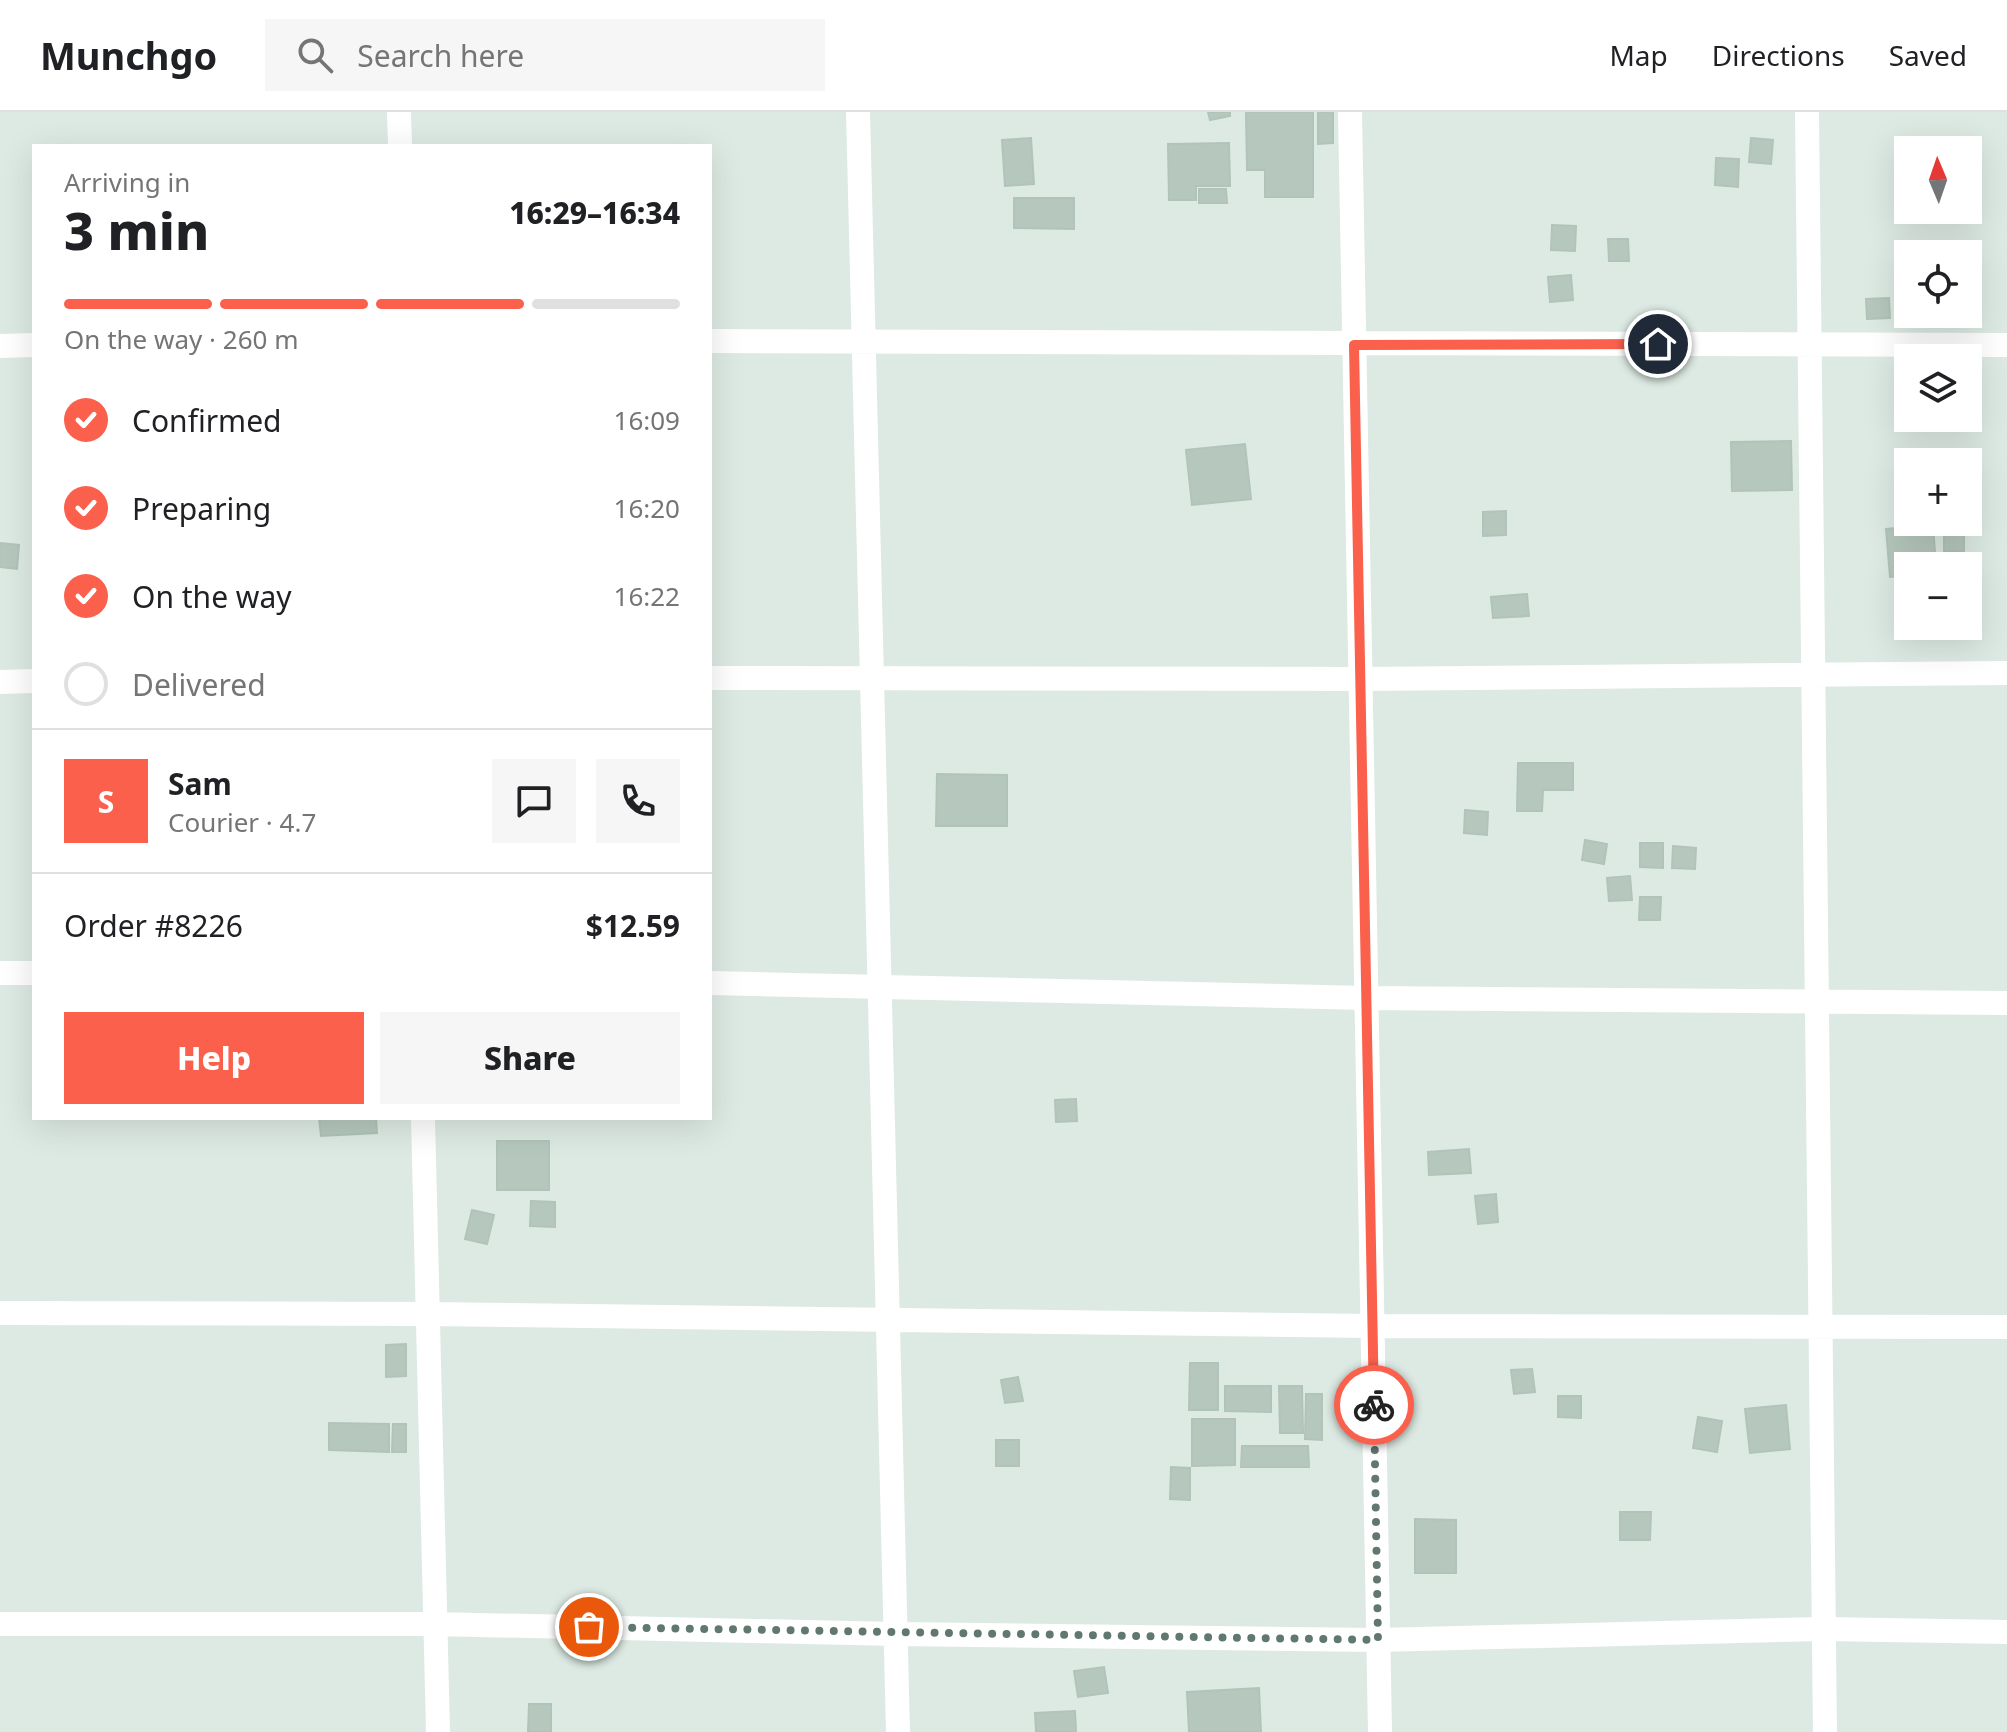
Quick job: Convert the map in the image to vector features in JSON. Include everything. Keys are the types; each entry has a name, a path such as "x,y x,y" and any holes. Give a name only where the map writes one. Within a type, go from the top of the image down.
{"street":[{"path":"399,112 400,144"},
{"path":"858,112 898,1732"},
{"path":"1350,112 1380,1732"},
{"path":"1807,112 1825,1732"},
{"path":"712,341 2007,345"},
{"path":"0,346 32,345"},
{"path":"712,678 1360,679 2007,673"},
{"path":"0,682 32,681"},
{"path":"0,973 32,973"},
{"path":"712,983 1366,998 2007,1003"},
{"path":"423,1120 438,1732"},
{"path":"0,1313 428,1314 1373,1326 2007,1327"},
{"path":"0,1624 435,1624 1378,1640 1823,1629 2007,1632"}],"building":[{"path":"1208,112 1230,112 1230,116 1210,120"},
{"path":"1246,112 1313,112 1313,197 1265,197 1265,170 1247,170"},
{"path":"1318,112 1333,112 1333,143 1318,144"},
{"path":"1031,138 1034,184 1005,186 1002,140"},
{"path":"1751,138 1773,140 1771,164 1749,162"},
{"path":"1229,143 1230,186 1196,186 1196,200 1169,200 1168,144"},
{"path":"1716,158 1739,159 1738,187 1715,185"},
{"path":"1199,189 1226,189 1227,203 1199,203"},
{"path":"1014,198 1074,198 1074,229 1014,228"},
{"path":"1552,225 1576,226 1575,251 1551,250"},
{"path":"1608,239 1628,239 1629,261 1609,261"},
{"path":"1571,275 1573,300 1550,302 1548,277"},
{"path":"1889,298 1890,318 1867,319 1866,299"},
{"path":"1791,441 1792,490 1732,491 1731,442"},
{"path":"1245,444 1251,499 1192,505 1186,450"},
{"path":"1506,511 1506,535 1483,536 1483,512"},
{"path":"1894,528 1894,536 1934,536 1935,552 1894,552 1894,577 1890,577 1886,529"},
{"path":"1944,536 1964,536 1964,551 1944,551"},
{"path":"0,543 19,545 17,569 0,567"},
{"path":"1527,594 1529,616 1493,618 1491,597"},
{"path":"1518,763 1573,763 1573,790 1543,790 1542,811 1517,811"},
{"path":"937,774 1007,775 1007,826 936,826"},
{"path":"1465,810 1488,812 1487,835 1464,833"},
{"path":"1585,840 1607,844 1604,864 1582,860"},
{"path":"1640,843 1663,843 1663,868 1640,867"},
{"path":"1673,846 1696,848 1695,869 1672,868"},
{"path":"1630,876 1632,900 1609,901 1607,878"},
{"path":"1640,897 1661,897 1660,920 1639,920"},
{"path":"1076,1099 1077,1121 1056,1122 1055,1100"},
{"path":"319,1120 376,1120 377,1133 321,1136"},
{"path":"497,1141 549,1141 549,1190 497,1190"},
{"path":"1469,1149 1471,1173 1429,1175 1428,1152"},
{"path":"1496,1194 1498,1222 1478,1224 1475,1196"},
{"path":"531,1201 555,1202 555,1227 530,1226"},
{"path":"472,1210 494,1215 487,1244 465,1239"},
{"path":"406,1344 406,1376 386,1377 386,1345"},
{"path":"1190,1363 1218,1363 1218,1410 1189,1410"},
{"path":"1532,1369 1535,1392 1514,1394 1511,1370"},
{"path":"1018,1377 1023,1401 1005,1403 1001,1380"},
{"path":"1225,1386 1271,1386 1271,1412 1225,1411"},
{"path":"1279,1386 1302,1386 1303,1433 1280,1433"},
{"path":"1306,1394 1322,1394 1322,1440 1305,1439"},
{"path":"1558,1396 1581,1396 1581,1418 1558,1417"},
{"path":"1786,1405 1790,1449 1750,1453 1745,1409"},
{"path":"1698,1417 1722,1421 1717,1452 1693,1448"},
{"path":"1192,1419 1235,1419 1235,1465 1192,1466"},
{"path":"329,1423 389,1424 389,1452 329,1450"},
{"path":"393,1424 406,1424 406,1452 392,1452"},
{"path":"996,1440 1019,1440 1019,1466 996,1466"},
{"path":"1242,1446 1308,1446 1309,1467 1241,1467"},
{"path":"1171,1467 1190,1468 1190,1500 1170,1499"},
{"path":"1620,1512 1651,1512 1650,1540 1620,1540"},
{"path":"1415,1519 1456,1520 1456,1573 1415,1573"},
{"path":"1104,1667 1108,1693 1078,1697 1074,1671"},
{"path":"1259,1688 1261,1732 1189,1732 1187,1692"},
{"path":"529,1704 551,1704 551,1732 528,1732"},
{"path":"1075,1711 1076,1732 1036,1732 1035,1713"}],"way so far":[{"path":"589,1627 1378,1640 1374,1405"}],"route":[{"path":"1374,1405 1354,345 1658,344"}]}
